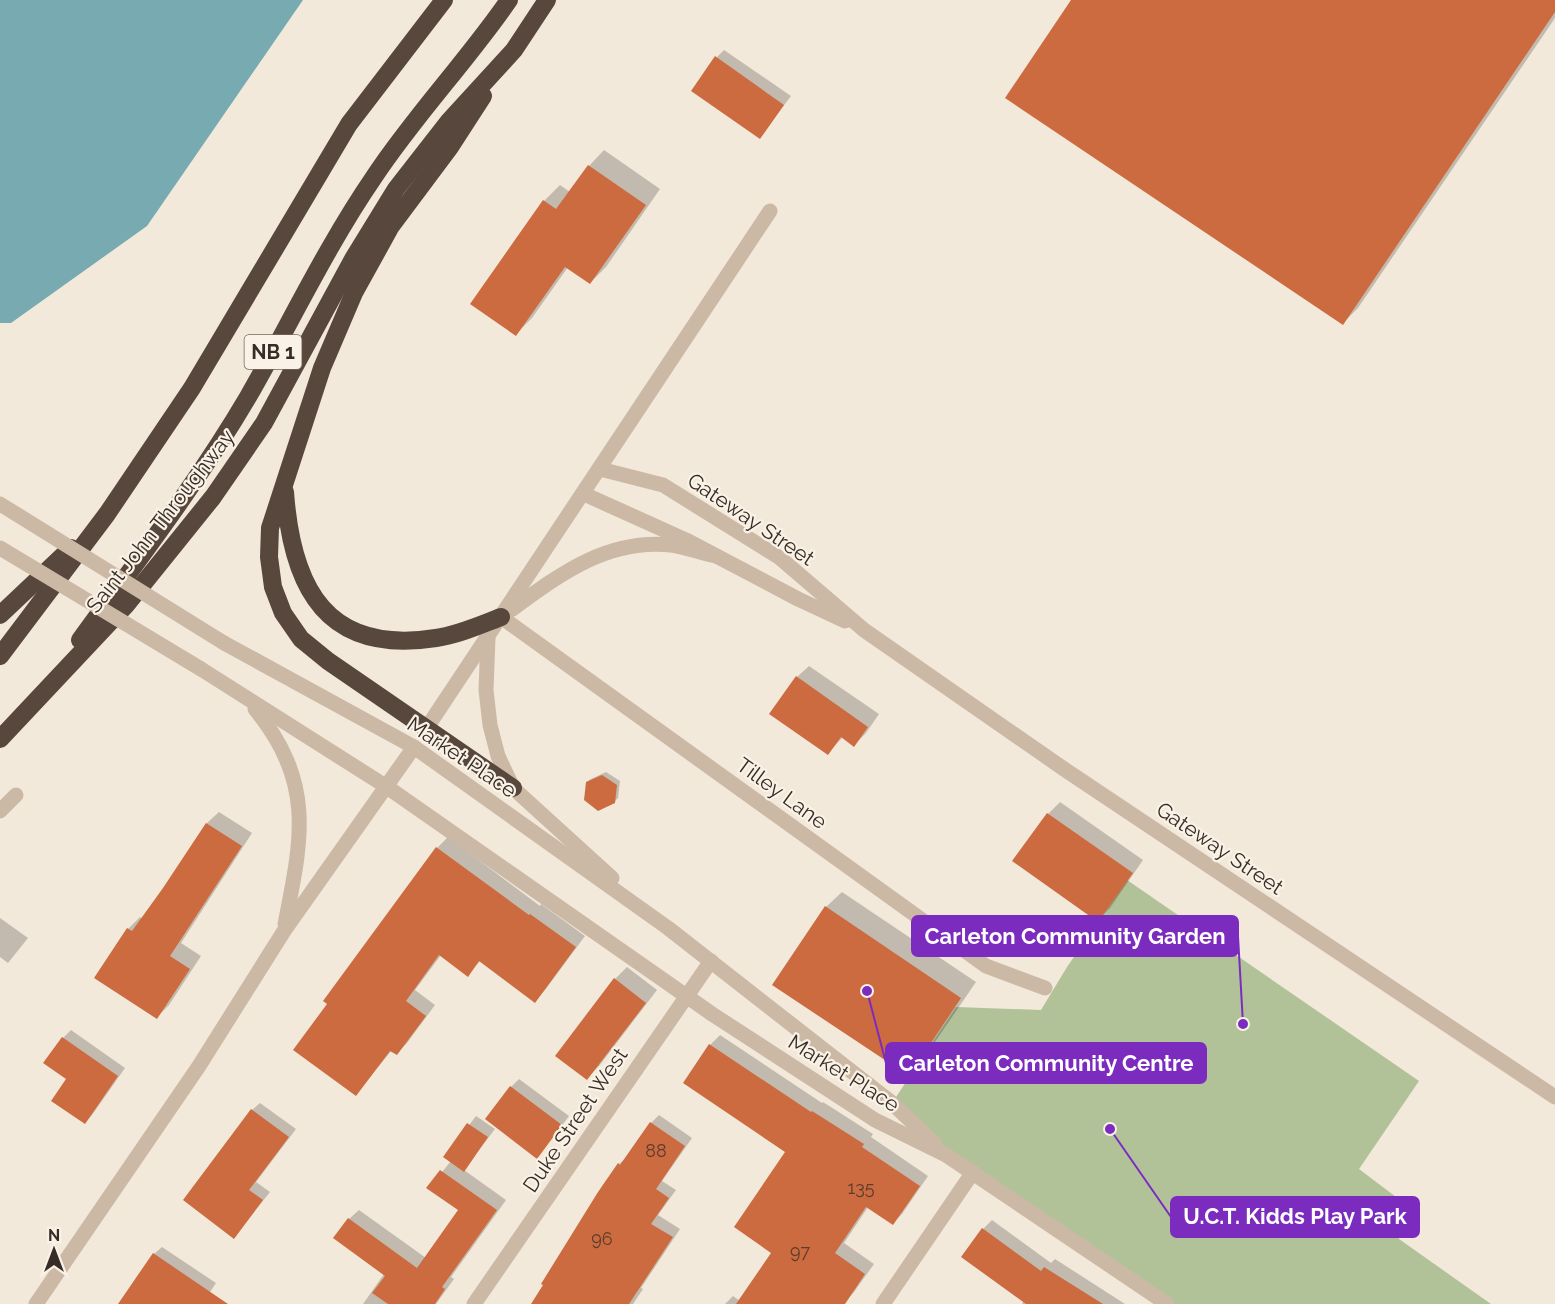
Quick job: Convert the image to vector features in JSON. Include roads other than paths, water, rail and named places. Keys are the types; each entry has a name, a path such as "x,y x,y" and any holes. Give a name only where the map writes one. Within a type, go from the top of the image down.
{"highway":[{"name":"NB 1","path":"0,656 107,514 192,388 349,124 444,0"},
{"name":"Saint John Throughway","path":"35,703 198,477 247,398 333,239 375,175 509,0"},
{"name":"Saint John Throughway","path":"0,739 126,605 213,497 264,423 353,259 396,189 449,121 514,50 547,0"},
{"path":"513,788 328,661 301,639 283,612 273,587 269,557 270,528 285,479 322,368 354,294 391,226 450,147 514,50"},
{"path":"285,479 288,527 295,558 307,587 322,610 347,628 374,638 409,641 439,638 501,617"},
{"path":"0,615 107,514"}],"street":[{"path":"36,1304 198,1066 284,931 387,788 488,638 770,211"},
{"name":"Gateway Street","path":"600,469 663,485 780,558 864,630 1071,773 1555,1097"},
{"name":"Gateway Street","path":"584,494 686,540 798,599 864,630"},
{"name":"Market Place","path":"0,504 224,643 414,747 668,928 892,1103 946,1155"},
{"path":"501,617 556,577 596,555 631,547 671,545 716,556"},
{"name":"Market Place","path":"0,548 201,669 387,788 686,996 875,1120 946,1155"},
{"name":"Tilley Lane","path":"501,617 986,966 1046,988"},
{"path":"488,638 486,690 490,725 498,756 513,788 668,928"},
{"path":"247,700 277,739 291,772 298,798 299,853 284,931"},
{"path":"0,811 16,795"},
{"name":"Duke Street West","path":"474,1304 711,961"},
{"path":"946,1155 1167,1304"},
{"path":"883,1304 972,1172"}],"water":[{"path":"0,0 303,0 147,226 11,323 0,323"}],"place":[{"name":"Carleton Community Centre","path":"867,991"},
{"name":"Carleton Community Garden","path":"1243,1024"},
{"name":"U.C.T. Kidds Play Park","path":"1110,1129"}]}
